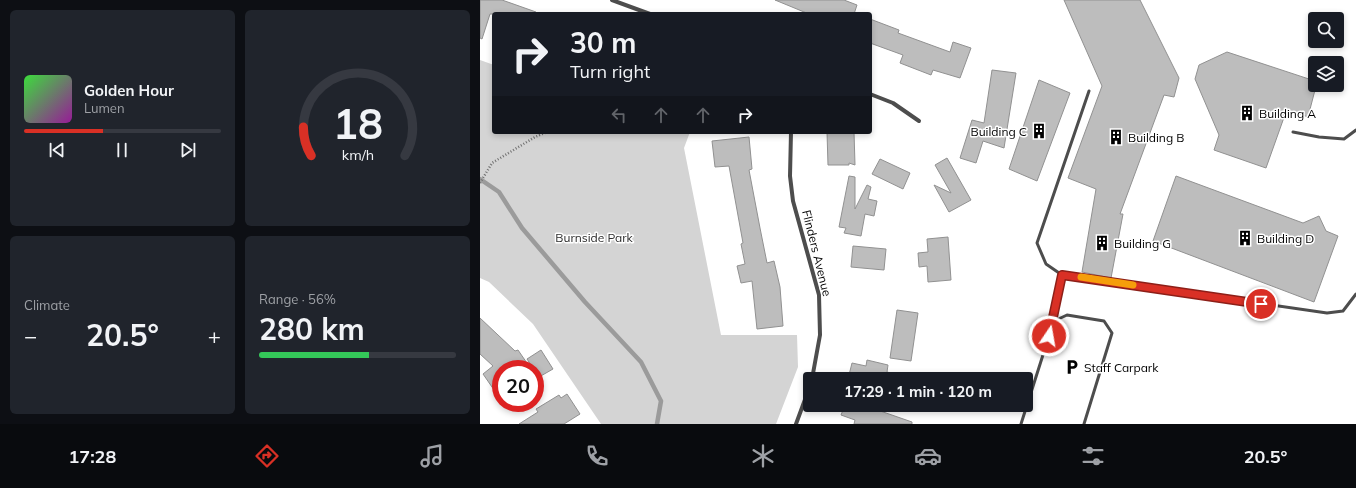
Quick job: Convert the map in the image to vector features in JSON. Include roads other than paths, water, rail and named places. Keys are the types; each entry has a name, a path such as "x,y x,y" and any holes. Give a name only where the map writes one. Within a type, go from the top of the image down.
{"street":[{"path":"612,0 645,12"},
{"path":"872,95 893,103 919,121"},
{"name":"Flinders Avenue","path":"791,134 790,176 793,200 819,295 820,335 813,372"},
{"path":"796,424 803,405"}],"lane":[{"path":"1089,91 1037,243 1046,264 1062,275 1327,313 1343,311 1356,294"},
{"path":"1293,132 1320,138 1344,139 1356,130"},
{"path":"1021,424 1052,322 1062,275"},
{"path":"1052,322 1067,315 1083,317 1104,321 1112,333 1084,424"}],"waterway":[{"path":"480,179 499,192 522,228 585,302 641,362 661,401 657,424"}],"place":[{"name":"Building A","path":"1247,113"},
{"name":"Building C","path":"1039,131"},
{"name":"Building B","path":"1116,137"},
{"name":"Building D","path":"1245,238"},
{"name":"Building G","path":"1102,243"},
{"name":"Staff Carpark","path":"1072,367"}],"park label":[{"name":"Burnside Park","path":"594,237"}]}
